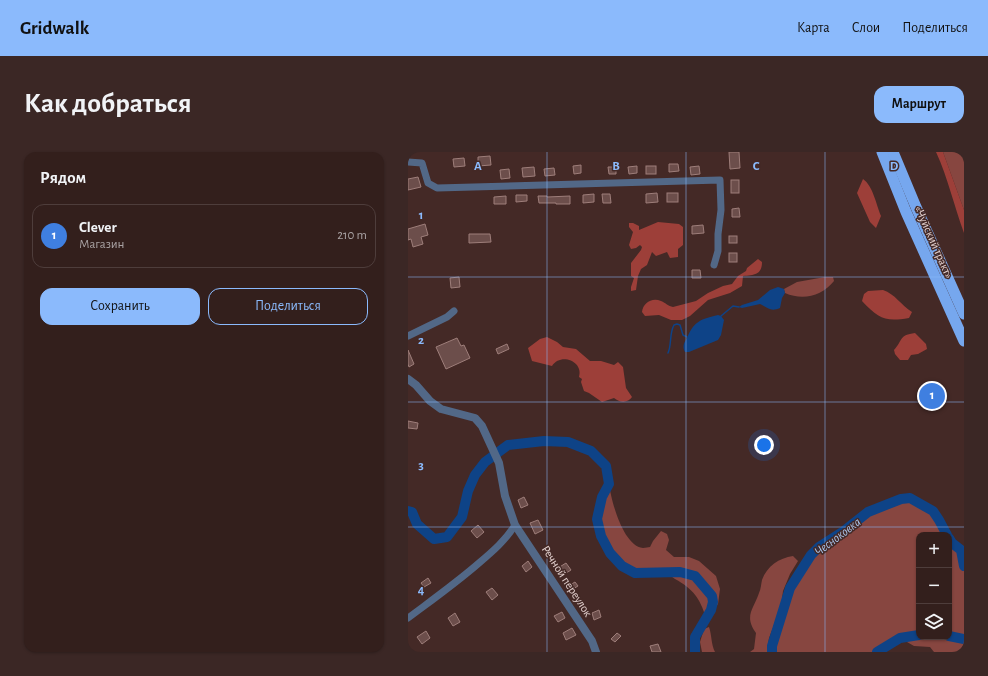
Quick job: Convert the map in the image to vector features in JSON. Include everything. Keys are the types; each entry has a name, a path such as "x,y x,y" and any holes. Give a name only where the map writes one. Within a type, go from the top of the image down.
{"highway":[{"name":"«Чуйский тракт»","path":"882,152 906,212 964,341"},
{"name":"«Чуйский тракт»","path":"893,152 964,314"}],"street":[{"path":"408,162 422,163 428,183 437,188 720,180 721,210 718,234 718,251 714,266"},
{"path":"408,336 447,317 454,311"},
{"name":"Речной переулок","path":"408,379 416,385 430,401 442,409 475,418 482,426 499,463 505,496 515,525 592,641 596,652"},
{"path":"408,618 456,583 508,536 515,525"}],"shaded area":[{"path":"936,152 943,152 964,210 964,233 944,172"},
{"path":"943,152 964,152 964,210"},
{"path":"863,179 872,191 881,216 876,228 870,222 857,193"},
{"path":"658,222 679,224 683,227 683,245 678,249 678,257 670,258 667,252 656,256 652,252 647,265 641,269 638,276 636,290 631,291 634,278 631,276 631,263 642,247 640,245 631,249 629,245 633,232 629,227 629,223 639,226 639,230"},
{"path":"758,259 762,262 762,266 761,270 757,274 743,276 742,286 730,293 708,300 690,316 682,320 671,320 659,315 645,316 642,312 644,306 651,300 658,300 673,307 696,301 708,293 723,286 732,284 738,276 746,271 747,268"},
{"path":"833,277 834,281 824,290 812,296 799,297 785,293 784,289 797,282"},
{"path":"883,290 891,294 912,312 909,318 894,320 883,318 873,312 862,301 864,294 868,291"},
{"path":"915,333 926,344 927,349 918,354 911,355 908,360 900,360 895,354 894,350 902,338 906,335"},
{"path":"547,337 563,347 576,349 590,361 601,361 614,365 618,362 623,367 626,388 632,397 624,402 614,398 602,402 584,391 581,382 582,379 579,377 580,372 575,363 566,359 556,362 552,366 532,361 528,348 540,339"},
{"path":"609,484 612,500 619,521 624,531 636,545 643,548 650,547 661,531 667,534 669,540 666,550 674,557 689,557 699,561 716,576 720,589 718,604 706,618 701,605 687,586 661,572 637,573 627,569 609,550 600,534 597,519 601,501"},
{"path":"910,498 933,511 945,532 916,532 916,640 952,640 952,543 961,550 964,562 964,651 934,652 930,647 914,646 900,638 877,652 772,652 772,646 790,588 811,555 819,547 844,531 868,512 901,499"},
{"path":"793,556 798,561 790,574 783,591 781,607 769,638 767,652 750,652 754,649 756,633 752,627 750,617 760,591 764,575 770,567 778,561"},
{"path":"709,627 715,652 702,652 700,642 704,629"}],"water":[{"path":"778,287 784,289 785,293 782,298 780,308 772,310 760,304 742,308 739,307 758,300 770,290"},
{"path":"718,315 724,320 721,335 718,340 689,352 685,352 684,343 695,324 707,318"}],"building":[{"path":"729,152 739,152 740,168 730,169"},
{"path":"490,156 491,165 478,166 478,157"},
{"path":"464,158 465,166 454,167 453,159"},
{"path":"669,164 678,164 679,171 669,172"},
{"path":"581,165 581,173 574,174 573,166"},
{"path":"637,166 637,173 629,174 628,167"},
{"path":"646,166 656,166 656,174 646,174"},
{"path":"699,166 700,174 691,175 690,167"},
{"path":"534,167 535,176 523,177 522,168"},
{"path":"608,167 616,167 616,174 609,174"},
{"path":"554,168 555,175 545,176 544,169"},
{"path":"509,169 510,178 501,179 500,170"},
{"path":"418,177 421,187 408,190 408,179"},
{"path":"731,180 739,180 739,193 731,193"},
{"path":"657,193 658,202 646,203 646,194"},
{"path":"667,193 678,193 678,202 667,202"},
{"path":"594,194 594,202 583,203 583,195"},
{"path":"602,194 610,194 611,203 603,203"},
{"path":"516,195 527,195 527,201 516,202"},
{"path":"506,196 506,204 494,204 494,197"},
{"path":"538,196 570,196 570,204 539,203"},
{"path":"739,208 740,217 732,217 732,209"},
{"path":"425,224 428,235 421,237 423,244 413,247 411,239 408,240 408,229"},
{"path":"703,225 704,233 692,234 692,226"},
{"path":"469,234 490,234 491,242 469,243"},
{"path":"729,236 737,236 737,243 729,243"},
{"path":"729,253 737,253 737,262 729,262"},
{"path":"692,270 700,270 701,278 692,278"},
{"path":"459,277 460,287 451,288 450,278"},
{"path":"457,338 461,346 464,345 470,358 446,369 436,347"},
{"path":"507,344 509,349 498,354 496,349"},
{"path":"408,350 414,364 409,367 408,364"},
{"path":"939,390 943,399 931,403 927,396"},
{"path":"408,421 418,423 417,429 408,428"},
{"path":"524,497 528,505 521,508 518,500"},
{"path":"538,520 543,530 535,534 530,523"},
{"path":"478,525 484,532 477,538 471,531"},
{"path":"528,561 532,567 526,572 522,566"},
{"path":"566,563 571,570 563,575 558,568"},
{"path":"428,578 431,583 424,587 421,583"},
{"path":"575,582 578,586 573,589 570,585"},
{"path":"492,588 498,595 492,600 486,592"},
{"path":"599,610 601,617 594,620 592,613"},
{"path":"562,612 565,618 558,622 554,616"},
{"path":"455,613 460,622 453,626 448,618"},
{"path":"572,628 576,635 566,640 563,633"},
{"path":"426,631 430,638 422,644 417,637"},
{"path":"617,633 621,636 615,642 611,639"},
{"path":"658,644 661,652 652,652 650,646"}],"waterway":[{"path":"721,316 733,306 739,307"},
{"path":"668,353 674,325 680,325 683,335 687,337"},
{"name":"Чесноковка","path":"408,511 412,512 417,524 434,539 447,537 462,517 468,491 475,475 485,462 508,445 544,441 568,442 591,451 606,466 609,484 602,497 597,519 601,536 610,553 622,566 635,573 680,572 695,576 712,596 713,602 711,610 695,637 695,652"},
{"name":"Чесноковка","path":"772,652 772,646 790,588 811,555 819,547 844,531 868,512 901,499 910,498 933,511 945,532"},
{"name":"Чесноковка","path":"952,543 961,550 964,566"},
{"name":"Чесноковка","path":"877,652 900,638 916,635"},
{"name":"Чесноковка","path":"952,637 964,639"}],"place":[{"name":"Clever","path":"932,396"}]}
